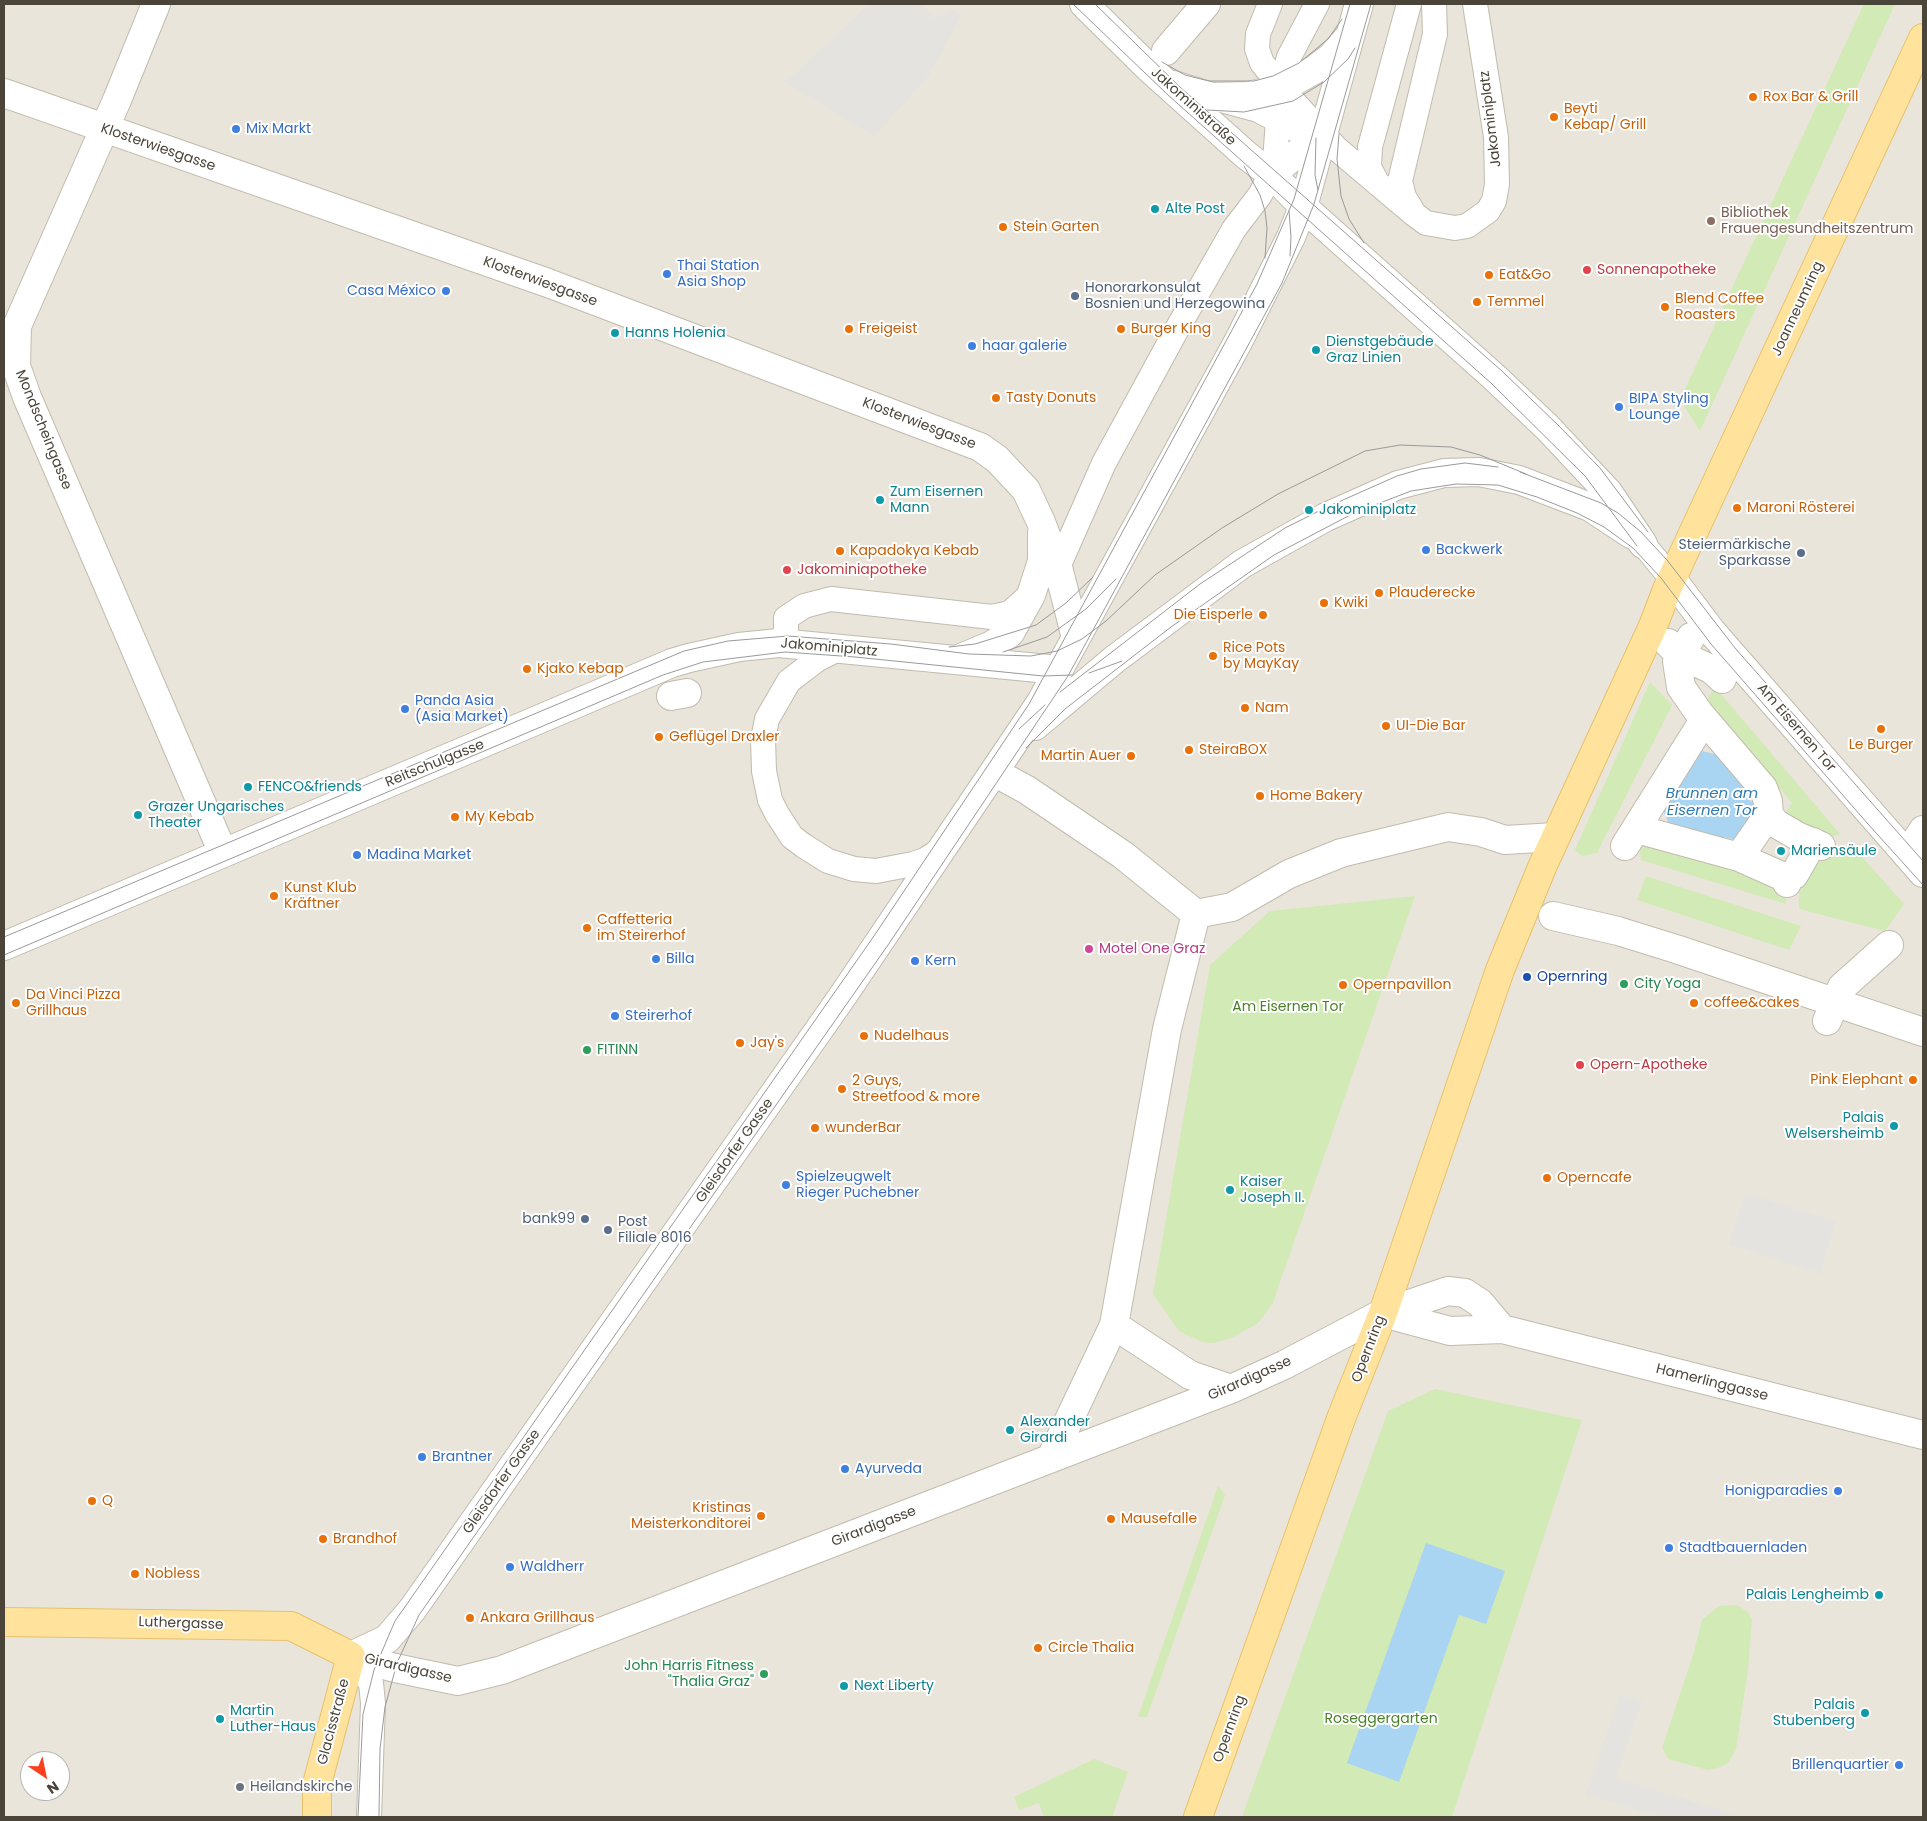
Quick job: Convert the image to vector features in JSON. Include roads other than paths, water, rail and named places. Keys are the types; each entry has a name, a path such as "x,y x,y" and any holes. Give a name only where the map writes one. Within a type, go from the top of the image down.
{"main road":[{"name":"Joanneumring","path":"1672,579 1923,38"},
{"name":"Opernring","path":"1198,1817 1342,1416 1383,1313 1500,970 1556,837 1653,626 1672,579"},
{"name":"Luthergasse","path":"4,1622 291,1626 351,1656"},
{"name":"Glacisstraße","path":"317,1817 317,1784 351,1656"}],"street":[{"name":"Mondscheingasse","path":"156,4 17,326 16,366 27,397 223,853"},
{"name":"Jakoministraße","path":"1084,4 1165,82 1246,155 1272,174 1303,207"},
{"path":"1166,51 1206,4"},
{"name":"Jakominiplatz","path":"994,772 1059,670 1268,286 1303,207 1358,4"},
{"name":"Jakominiplatz","path":"1165,82 1212,97 1248,96 1282,88 1314,70 1331,57 1349,37"},
{"name":"Klosterwiesgasse","path":"4,93 548,283 980,447 997,459 1026,490 1042,522"},
{"name":"Jakominiplatz","path":"1272,174 1310,142 1320,139"},
{"path":"1303,207 1493,376 1567,447 1612,497 1643,544"},
{"path":"1556,837 1505,840 1481,832 1448,827 1341,853 1290,874 1232,907 1196,914 1122,855 1027,790 994,772 1047,714 1211,586 1242,564 1309,526 1398,485 1444,473 1479,472 1519,480 1590,507 1624,528 1643,544"},
{"path":"1042,522 1058,567 1076,638"},
{"name":"Jakominiplatz","path":"957,659 992,646 1010,633 1031,595 1042,561 1042,522"},
{"name":"Am Eisernen Tor","path":"1672,579 1712,632 1915,864"},
{"name":"Jakominiplatz","path":"672,663 716,651 779,643 1059,670"},
{"path":"1704,720 1631,837 1739,857 1787,881 1817,844 1776,823 1769,814 1768,801 1763,788 1704,720 1681,687 1677,661 1680,645 1722,679"},
{"name":"Reitschulgasse","path":"4,946 672,663"},
{"name":"Gleisdorfer Gasse","path":"351,1656 387,1639 412,1610 659,1261 994,772"},
{"path":"1739,857 1769,814"},
{"path":"1915,864 1923,830"},
{"path":"1051,1458 1114,1325 1167,1029 1196,914"},
{"path":"1553,916 1618,930 1831,1012 1923,1032"},
{"path":"1831,1012 1842,987 1889,945"},
{"path":"1383,1313 1448,1291 1465,1293 1480,1303 1502,1329"},
{"name":"Hamerlinggasse","path":"1383,1313 1450,1331 1502,1329 1923,1435"},
{"name":"Girardigasse","path":"351,1656 386,1666 458,1681 502,1670 1231,1389 1284,1365 1383,1313"},
{"path":"1114,1325 1190,1375 1231,1389"}],"lane":[{"name":"Jakominiplatz","path":"1270,4 1258,34 1257,49 1262,63 1320,139"},
{"name":"Jakominiplatz","path":"1010,633 1058,567 1082,509 1104,463 1206,277 1272,174 1282,88 1289,57 1317,4"},
{"path":"1378,185 1369,167 1370,147 1409,4"},
{"path":"1414,214 1404,198 1400,181 1435,34 1434,4"},
{"name":"Jakominiplatz","path":"1212,97 1258,110 1320,139 1354,164 1426,223 1439,227 1467,226 1479,219 1494,201 1498,184 1496,137 1475,4"},
{"path":"1042,522 1054,526 1064,522 1082,509"},
{"path":"1643,544 1672,579"},
{"path":"779,643 786,632 786,618 804,606 831,599 992,617 1010,613 1031,595"},
{"path":"840,648 818,659 789,681 767,719 763,739 764,771 770,800 777,814 792,837 828,861 854,870 876,871 913,864 925,860 942,849"},
{"path":"373,1703 386,1666 412,1610"},
{"path":"351,1656 371,1683 373,1703 369,1817"}],"water":[{"name":"Brunnen am Eisernen Tor","path":"1721,750 1755,791 1750,800 1757,809 1736,840 1724,837 1719,845 1666,829 1668,821 1663,811 1702,751 1714,754"},
{"path":"1426,1543 1505,1571 1486,1624 1459,1615 1399,1782 1347,1763"}],"tram line":[{"path":"1073,4 1168,95 1492,384 1585,476 1637,546"},
{"path":"1095,4 1181,88 1503,372 1600,468 1648,532"},
{"path":"358,1817 363,1714 374,1670 395,1621 874,936 1029,704 1257,284 1294,199 1350,4"},
{"path":"379,1817 380,1749 385,1707 397,1663 419,1615 888,945 1068,676 1282,283 1314,204 1371,4"},
{"path":"1162,62 1185,75 1209,81 1254,81 1273,76 1299,63 1328,39 1342,19"},
{"path":"1207,110 1244,112 1293,101 1324,82 1348,59 1355,48"},
{"path":"1339,134 1337,159 1341,196 1349,219 1364,243"},
{"path":"1316,138 1315,175 1318,190"},
{"path":"1244,166 1260,195 1265,211 1267,228 1265,258"},
{"path":"1289,211 1290,256"},
{"path":"4,937 684,651 728,641 788,636 891,644 969,654 1031,656 1057,651 1082,639 1106,621 1155,575 1222,528 1278,494 1365,451 1400,445 1451,447 1480,455 1526,474"},
{"path":"1060,692 1200,584 1285,528 1397,476 1421,469 1465,463 1498,467"},
{"path":"1520,472 1601,503 1618,513 1641,532 1667,560 1735,648 1923,861"},
{"path":"1026,748 1065,709 1171,627 1274,555 1354,513 1411,491 1456,484 1498,485 1537,497 1577,513 1604,527 1633,548 1661,578 1711,644 1923,885"},
{"path":"949,647 975,644 1036,625 1066,603 1093,577"},
{"path":"1003,652 1047,637 1086,609 1116,579"},
{"path":"840,648 858,645"},
{"path":"4,955 663,675 703,662 785,652 855,657 1043,676 1072,675"},
{"path":"1089,673 1122,661"},
{"path":"1019,729 1045,705"}],"place":[{"name":"Rox Bar & Grill","path":"1753,97"},
{"name":"Beyti Kebap/ Grill","path":"1554,117"},
{"name":"Mix Markt","path":"236,129"},
{"name":"Alte Post","path":"1155,209"},
{"name":"Bibliothek Frauengesundheitszentrum","path":"1711,221"},
{"name":"Stein Garten","path":"1003,227"},
{"name":"Sonnenapotheke","path":"1587,270"},
{"name":"Thai Station Asia Shop","path":"667,274"},
{"name":"Eat&Go","path":"1489,275"},
{"name":"Casa México","path":"446,291"},
{"name":"Honorarkonsulat Bosnien und Herzegowina","path":"1075,296"},
{"name":"Temmel","path":"1477,302"},
{"name":"Blend Coffee Roasters","path":"1665,307"},
{"name":"Freigeist","path":"849,329"},
{"name":"Burger King","path":"1121,329"},
{"name":"Hanns Holenia","path":"615,333"},
{"name":"haar galerie","path":"972,346"},
{"name":"Dienstgebäude Graz Linien","path":"1316,350"},
{"name":"Tasty Donuts","path":"996,398"},
{"name":"BIPA Styling Lounge","path":"1619,407"},
{"name":"Zum Eisernen Mann","path":"880,500"},
{"name":"Maroni Rösterei","path":"1737,508"},
{"name":"Jakominiplatz","path":"1309,510"},
{"name":"Backwerk","path":"1426,550"},
{"name":"Kapadokya Kebab","path":"840,551"},
{"name":"Steiermärkische Sparkasse","path":"1801,553"},
{"name":"Jakominiapotheke","path":"787,570"},
{"name":"Plauderecke","path":"1379,593"},
{"name":"Kwiki","path":"1324,603"},
{"name":"Die Eisperle","path":"1263,615"},
{"name":"Rice Pots by MayKay","path":"1213,656"},
{"name":"Kjako Kebap","path":"527,669"},
{"name":"Nam","path":"1245,708"},
{"name":"Panda Asia (Asia Market)","path":"405,709"},
{"name":"UI-Die Bar","path":"1386,726"},
{"name":"Le Burger","path":"1881,729"},
{"name":"Geflügel Draxler","path":"659,737"},
{"name":"SteiraBOX","path":"1189,750"},
{"name":"Martin Auer","path":"1131,756"},
{"name":"FENCO&friends","path":"248,787"},
{"name":"Home Bakery","path":"1260,796"},
{"name":"Grazer Ungarisches Theater","path":"138,815"},
{"name":"My Kebab","path":"455,817"},
{"name":"Mariensäule","path":"1781,851"},
{"name":"Madina Market","path":"357,855"},
{"name":"Kunst Klub Kräftner","path":"274,896"},
{"name":"Caffetteria im Steirerhof","path":"587,928"},
{"name":"Motel One Graz","path":"1089,949"},
{"name":"Billa","path":"656,959"},
{"name":"Kern","path":"915,961"},
{"name":"Opernring","path":"1527,977"},
{"name":"City Yoga","path":"1624,984"},
{"name":"Opernpavillon","path":"1343,985"},
{"name":"Da Vinci Pizza Grillhaus","path":"16,1003"},
{"name":"coffee&cakes","path":"1694,1003"},
{"name":"Steirerhof","path":"615,1016"},
{"name":"Nudelhaus","path":"864,1036"},
{"name":"Jay's","path":"740,1043"},
{"name":"FITINN","path":"587,1050"},
{"name":"Opern-Apotheke","path":"1580,1065"},
{"name":"Pink Elephant","path":"1913,1080"},
{"name":"2 Guys, Streetfood & more","path":"842,1089"},
{"name":"Palais Welsersheimb","path":"1894,1126"},
{"name":"wunderBar","path":"815,1128"},
{"name":"Operncafe","path":"1547,1178"},
{"name":"Spielzeugwelt Rieger Puchebner","path":"786,1185"},
{"name":"Kaiser Joseph II.","path":"1230,1190"},
{"name":"bank99","path":"585,1219"},
{"name":"Post Filiale 8016","path":"608,1230"},
{"name":"Alexander Girardi","path":"1010,1430"},
{"name":"Brantner","path":"422,1457"},
{"name":"Ayurveda","path":"845,1469"},
{"name":"Honigparadies","path":"1838,1491"},
{"name":"Q","path":"92,1501"},
{"name":"Kristinas Meisterkonditorei","path":"761,1516"},
{"name":"Mausefalle","path":"1111,1519"},
{"name":"Brandhof","path":"323,1539"},
{"name":"Stadtbauernladen","path":"1669,1548"},
{"name":"Waldherr","path":"510,1567"},
{"name":"Nobless","path":"135,1574"},
{"name":"Palais Lengheimb","path":"1879,1595"},
{"name":"Ankara Grillhaus","path":"470,1618"},
{"name":"Circle Thalia","path":"1038,1648"},
{"name":"John Harris Fitness \"Thalia Graz\"","path":"764,1674"},
{"name":"Next Liberty","path":"844,1686"},
{"name":"Palais Stubenberg","path":"1865,1713"},
{"name":"Martin Luther-Haus","path":"220,1719"},
{"name":"Brillenquartier","path":"1899,1765"},
{"name":"Heilandskirche","path":"240,1787"}],"park label":[{"name":"Roseggergarten","path":"1381,1719"}]}
